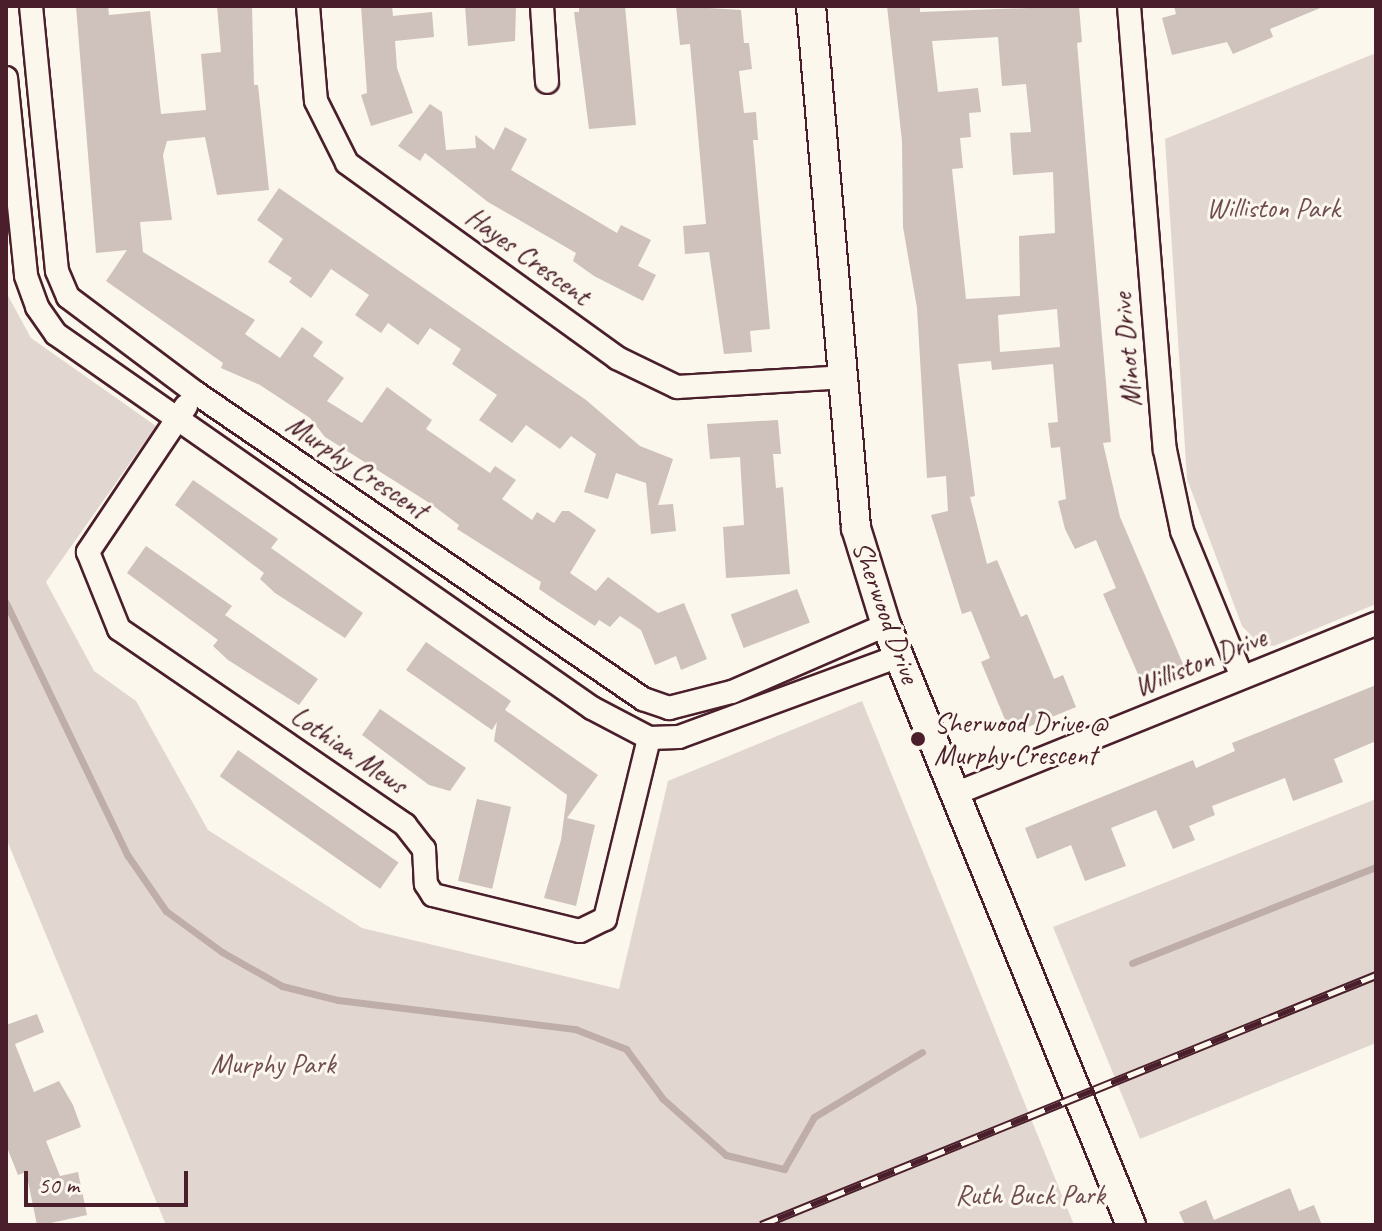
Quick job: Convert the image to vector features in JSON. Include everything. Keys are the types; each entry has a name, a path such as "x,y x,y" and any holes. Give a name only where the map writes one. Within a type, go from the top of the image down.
{"street":[{"name":"Murphy Crescent","path":"31,6 57,271 68,297 196,393 643,699 669,708 732,692 886,625"},
{"name":"Hayes Crescent","path":"308,6 316,101 347,163 617,358 677,387 843,377"},
{"path":"542,6 547,82"},
{"name":"Sherwood Drive","path":"811,6 856,528 886,625 1131,1225"},
{"name":"Minot Drive","path":"1129,6 1165,450 1182,531 1242,677"},
{"path":"6,78 26,276 37,307 56,334 592,708 649,738 706,730 899,656"},
{"name":"Lothian Mews","path":"196,393 88,552 119,629 405,825 424,849 426,884 433,895 580,931 605,919 649,738"},
{"name":"Williston Drive","path":"957,793 1376,624"}],"green space":[{"name":"Williston Park","path":"1376,53 1376,604 1274,646 1259,644 1242,626 1187,479 1165,139"},
{"name":"Murphy Park","path":"6,292 31,338 156,426 46,582 94,671 136,701 208,830 362,928 619,989 668,781 862,701 1074,1225 166,1225 6,838"},
{"path":"1376,799 1376,1043 1140,1139 1053,927"}],"building":[{"path":"76,6 108,6 109,15 150,11 161,114 206,110 201,54 221,52 217,6 252,6 254,85 258,85 269,190 217,195 205,137 167,141 163,155 172,220 140,222 143,252 255,320 245,334 280,358 302,327 323,342 313,356 344,378 327,401 362,423 387,387 432,420 426,429 490,473 495,466 516,480 502,499 532,520 537,512 554,523 562,511 569,511 596,530 570,573 596,591 608,577 658,613 684,603 707,659 681,670 676,656 655,665 641,630 620,616 610,627 599,620 595,626 558,602 539,589 541,582 457,529 459,525 431,504 325,437 310,418 260,385 221,368 223,363 106,281 127,250 96,253"},
{"path":"361,6 392,6 393,16 432,12 434,37 395,41 397,68 413,113 371,126 361,95 367,93"},
{"path":"465,6 516,6 515,41 468,46"},
{"path":"579,6 625,6 636,125 589,129 574,12 579,12"},
{"path":"676,6 741,10 744,43 749,43 752,69 739,71 744,113 756,112 758,140 753,140 770,329 750,331 752,352 724,354 709,252 685,254 683,226 706,224 690,44 680,45"},
{"path":"887,6 920,6 920,12 1079,6 1082,42 1077,43 1111,442 1103,443 1120,517 1186,671 1144,688 1103,594 1116,588 1096,540 1075,549 1065,529 1058,501 1066,499 1060,447 1051,448 1048,423 1058,422 1053,364 992,370 991,361 958,364 975,496 970,497 987,564 997,560 1021,617 1027,614 1054,679 1063,675 1076,707 1011,734 981,662 990,658 971,611 962,614 931,515 948,511 946,476 927,478 917,308 903,227 902,141","holes":["998,37 1002,86 1026,84 1031,132 1010,133 1013,175 1053,172 1055,233 1019,236 1020,296 966,299 952,169 963,168 960,138 971,137 969,113 981,112 978,88 938,92 932,41","1057,309 1060,347 1000,352 998,315"]},
{"path":"1174,6 1325,6 1270,29 1273,37 1233,54 1227,42 1172,55 1162,18 1176,14"},
{"path":"430,104 442,112 446,150 476,148 475,135 494,150 505,127 527,139 511,170 617,233 621,225 651,240 638,266 656,275 643,301 594,276 573,261 576,253 488,202 425,153 420,161 398,146"},
{"path":"279,188 586,400 640,446 673,459 658,505 673,504 676,531 651,534 646,483 616,473 608,499 584,492 596,454 571,436 560,449 526,425 512,443 479,420 497,395 452,364 461,349 430,328 418,345 388,323 381,333 355,315 369,295 331,269 311,298 289,282 292,278 268,262 283,239 257,220"},
{"path":"778,420 781,454 773,454 776,488 783,487 790,574 726,578 723,527 744,525 740,457 710,459 707,424"},
{"path":"193,480 278,539 271,548 363,613 345,638 275,593 260,579 264,573 175,505"},
{"path":"146,546 232,606 225,615 318,679 299,705 228,660 213,646 218,640 127,573"},
{"path":"797,589 810,623 744,648 731,614"},
{"path":"426,642 511,701 505,710 598,775 567,818 595,825 576,906 544,898 561,840 567,795 494,741 497,722 492,730 406,670"},
{"path":"1376,685 1376,741 1334,759 1343,782 1293,801 1285,778 1212,806 1215,815 1189,826 1195,840 1173,849 1156,810 1111,828 1126,866 1085,881 1071,845 1037,859 1025,828 1193,760 1196,768 1235,751 1232,743"},
{"path":"380,709 466,768 450,791 429,785 362,735"},
{"path":"238,750 399,862 380,889 220,776"},
{"path":"477,799 511,807 492,889 458,881"},
{"path":"37,1014 44,1032 15,1044 34,1092 59,1081 73,1105 81,1127 46,1141 60,1176 78,1172 87,1215 42,1225 37,1225 26,1172 18,1175 6,1145 6,1025"},
{"path":"1290,1188 1299,1211 1314,1205 1322,1225 1185,1225 1179,1212 1206,1200 1214,1220"}],"waterway":[{"path":"6,603 128,856 166,911 222,952 282,986 338,1000 575,1029 626,1049 663,1099 726,1155 784,1169 814,1117 922,1052"},
{"path":"1132,963 1376,867"}],"railway":[{"path":"761,1225 1376,975"}],"place":[{"name":"Sherwood Drive @ Murphy Crescent","path":"918,739"}],"park label":[{"name":"Ruth Buck Park","path":"1030,1195"}]}
